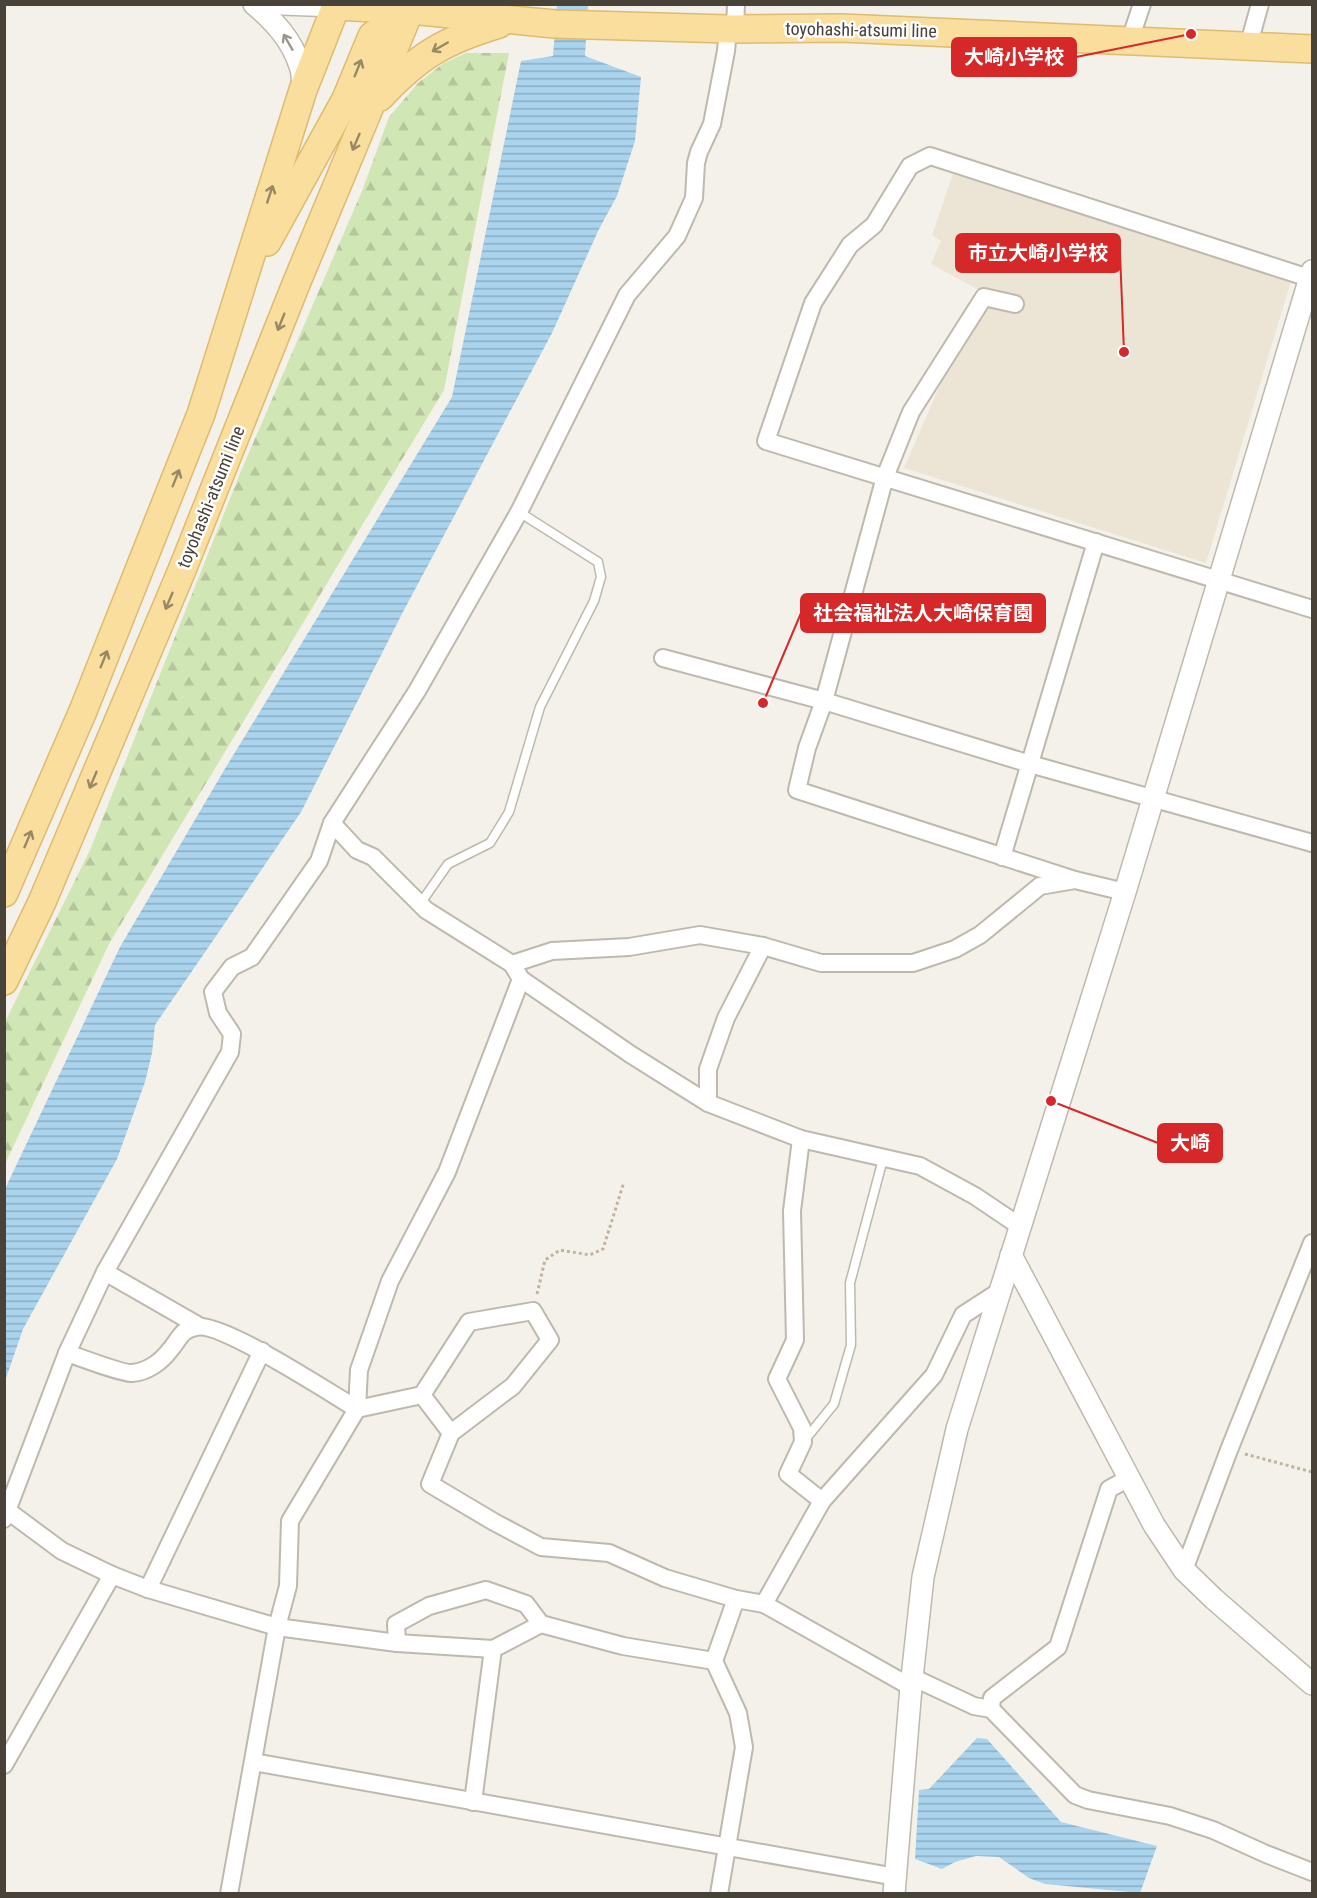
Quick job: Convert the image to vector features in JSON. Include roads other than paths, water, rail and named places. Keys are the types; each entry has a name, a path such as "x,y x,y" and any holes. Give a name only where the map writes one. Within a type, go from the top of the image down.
{"main road":[{"path":"4,893 83,711 201,414 303,90 337,5"},
{"name":"toyohashi-atsumi line","path":"337,5 411,8 555,24 733,21 1312,49"},
{"path":"241,286 346,99 372,36 411,8"},
{"name":"toyohashi-atsumi line","path":"4,981 53,877 182,570 296,284 372,107 411,8"},
{"path":"372,107 399,77 421,58 464,34 514,20"}],"street":[{"path":"254,4 277,24 290,45 301,66 303,90"},
{"path":"282,4 337,5"},
{"path":"1130,40 1142,4"},
{"path":"1248,47 1260,4"},
{"path":"541,1624 493,1649 397,1642 277,1627 148,1589 112,1575 62,1551 6,1515 67,1353 105,1272 230,1052 232,1034 218,1013 213,992 232,967 252,957 319,861 332,823 417,691 519,512 627,295 677,236 694,198 694,172 699,152 712,124 733,21"},
{"path":"254,1762 728,1847 895,1885 923,1577 957,1428 1125,892 1151,798 1218,580 1312,276 930,156 910,166 874,225 850,245 813,303 766,441 885,477 1096,542 1218,580 1312,609"},
{"path":"1015,304 984,297 911,412 885,477 824,701 807,748 797,790 1075,880 1125,892"},
{"path":"1002,857 1096,542"},
{"path":"663,658 824,701 1029,764 1312,843"},
{"path":"332,823 357,850 373,856 426,910 512,964 521,979 630,1054 708,1103 801,1139 920,1166 975,1196 1021,1227"},
{"path":"4,959 53,877"},
{"path":"512,964 552,951 629,947 700,934 763,946 822,963 913,963 956,949 980,934 1040,886 1075,880"},
{"path":"708,1103 708,1069 726,1018 763,946"},
{"path":"230,1893 277,1627 288,1586 290,1521 357,1409 359,1370 390,1281 447,1172 521,979"},
{"path":"801,1139 792,1211 795,1340 777,1379 802,1428 803,1442 788,1474 822,1501"},
{"path":"1184,1570 1229,1450 1312,1243"},
{"path":"1011,1255 1154,1526 1184,1570 1312,1684"},
{"path":"105,1272 199,1326 222,1333 262,1351 357,1409 422,1395 469,1322 533,1311 550,1340 513,1386 451,1433 430,1484 541,1547 609,1553 665,1578 736,1599 764,1604 912,1682 974,1706 991,1709 1075,1795 1088,1800 1170,1816 1213,1830 1312,1872"},
{"path":"764,1604 822,1501 934,1375 963,1315 1000,1291"},
{"path":"67,1353 131,1373 152,1367 171,1350 185,1330 199,1326"},
{"path":"148,1589 262,1351"},
{"path":"422,1395 451,1433"},
{"path":"991,1709 992,1698 1058,1647 1109,1489 1129,1478"},
{"path":"4,1765 112,1575"},
{"path":"397,1642 396,1624 429,1606 486,1590 526,1604 541,1624 623,1646 714,1661"},
{"path":"718,1893 744,1747 738,1713 714,1661 736,1599"},
{"path":"472,1802 493,1649"}],"lane":[{"path":"420,904 448,864 490,843 509,812 540,707 594,601 602,577 598,562 519,512"},
{"path":"803,1442 834,1404 851,1345 850,1283 883,1159"}],"water":[{"path":"557,5 588,5 585,56 641,77 635,141 617,196 599,229 552,333 404,610 301,812 155,1025 152,1053 145,1082 117,1159 23,1329 5,1381 4,1191 120,947 226,767 452,397 521,61 553,56"},
{"path":"977,1738 987,1739 1061,1822 1157,1846 1140,1893 1045,1884 1029,1878 999,1857 976,1856 955,1862 942,1869 915,1859 919,1790 929,1789"}],"place":[{"name":"大崎小学校","path":"1191,34"},
{"name":"市立大崎小学校","path":"1124,352"},
{"name":"社会福祉法人大崎保育園","path":"763,703"},
{"name":"大崎","path":"1051,1101"}]}
